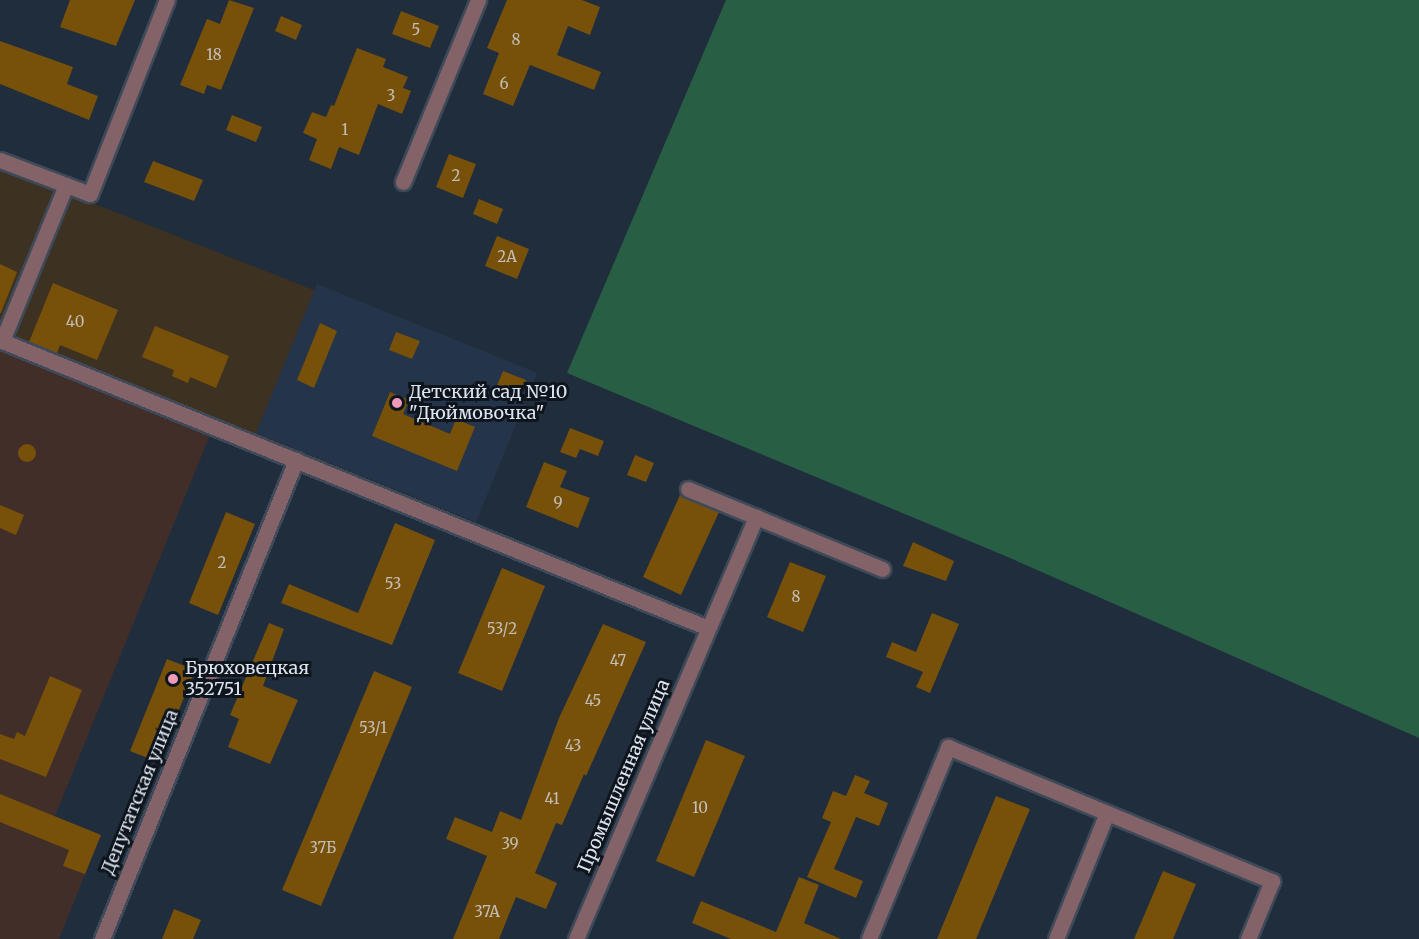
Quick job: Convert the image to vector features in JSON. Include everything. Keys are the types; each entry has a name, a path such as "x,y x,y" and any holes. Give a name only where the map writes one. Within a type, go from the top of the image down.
{"street":[{"path":"0,160 90,194 167,0"},
{"path":"403,182 478,0"},
{"path":"66,185 2,341 708,628"},
{"name":"Депутатская улица","path":"102,939 296,460"},
{"path":"688,489 882,569"},
{"name":"Промышленная улица","path":"576,939 756,517"},
{"path":"869,939 948,747 1272,881 1248,939"},
{"path":"1056,939 1107,813"}],"shaded area":[{"path":"0,167 314,290 317,284 537,373 476,522 217,418 210,435 0,349"},
{"name":"Детский сад №10 \"Дюймовочка\"","path":"317,284 537,373 476,522 256,433"},
{"path":"0,349 210,435 55,816 101,835 59,939 0,939"}],"green space":[{"path":"726,0 1419,0 1419,738 1003,555 567,373"}],"building":[{"path":"70,0 135,0 116,46 60,27"},
{"path":"229,0 254,8 221,90 207,85 204,94 180,85 207,19 220,24"},
{"path":"507,0 582,0 600,7 590,35 568,26 557,55 601,72 594,90 530,65 513,106 483,94 499,53 487,48"},
{"path":"401,11 439,26 430,48 392,34"},
{"path":"281,16 302,25 296,40 275,31"},
{"path":"0,41 73,67 67,84 98,96 89,120 0,84"},
{"path":"357,48 386,59 383,67 408,77 403,88 411,91 402,114 378,104 359,155 339,147 331,169 309,160 317,139 303,133 312,112 326,117 331,105 334,106"},
{"path":"232,115 262,127 256,142 226,130"},
{"path":"449,154 476,164 463,198 436,187"},
{"path":"153,161 203,180 194,201 144,182"},
{"path":"479,199 503,209 497,224 473,214"},
{"path":"497,236 529,249 517,279 485,266"},
{"path":"0,264 17,272 1,313 0,313"},
{"path":"53,283 118,310 97,360 60,345 57,353 29,342"},
{"path":"320,323 337,331 314,388 297,380"},
{"path":"155,326 229,356 216,388 190,377 188,383 172,376 174,370 142,357"},
{"path":"396,332 420,341 412,359 389,350"},
{"path":"503,371 526,380 519,398 496,388"},
{"path":"390,392 409,400 403,414 450,434 456,419 475,427 457,471 372,436"},
{"path":"570,428 604,441 598,456 580,449 576,458 560,452"},
{"path":"23,444 31,444 36,449 34,460 23,462 18,457 18,449"},
{"path":"635,455 654,463 646,482 627,475"},
{"path":"544,462 567,471 560,487 590,498 578,528 526,507"},
{"path":"680,495 719,512 681,595 643,577"},
{"path":"0,505 24,515 16,535 0,528"},
{"path":"226,512 255,524 218,615 189,603"},
{"path":"395,523 435,540 392,645 281,603 289,584 358,613"},
{"path":"913,542 954,561 946,581 903,566"},
{"path":"790,562 826,576 803,632 767,617"},
{"path":"502,568 545,586 502,691 458,673"},
{"path":"932,613 959,624 930,693 916,687 923,672 886,657 892,642 916,652"},
{"path":"269,623 284,629 263,686 298,700 270,764 228,747 239,719 230,715"},
{"path":"603,624 646,642 586,776 584,774 562,825 556,823 535,873 557,883 546,909 516,897 499,939 453,939 487,856 446,839 455,817 492,832 500,811 521,820 559,718"},
{"path":"167,659 195,670 158,762 130,751"},
{"path":"374,671 412,687 321,906 282,890"},
{"path":"50,676 82,690 46,777 0,759 0,734 14,739 17,732 25,736"},
{"path":"706,740 745,756 694,877 656,861"},
{"path":"855,775 870,781 864,793 888,803 879,826 856,817 834,869 863,881 856,898 807,877 831,822 822,818 833,791 846,796"},
{"path":"0,794 101,835 85,874 63,866 69,850 0,822"},
{"path":"996,796 1030,809 976,939 937,939"},
{"path":"1163,871 1196,884 1173,939 1134,939"},
{"path":"799,877 819,885 804,923 841,939 731,939 692,923 701,901 776,932"},
{"path":"174,909 201,920 193,939 162,939"}],"place":[{"name":"Детский сад №10 \"Дюймовочка\"","path":"397,403"},
{"name":"Брюховецкая 352751","path":"173,679"}]}
